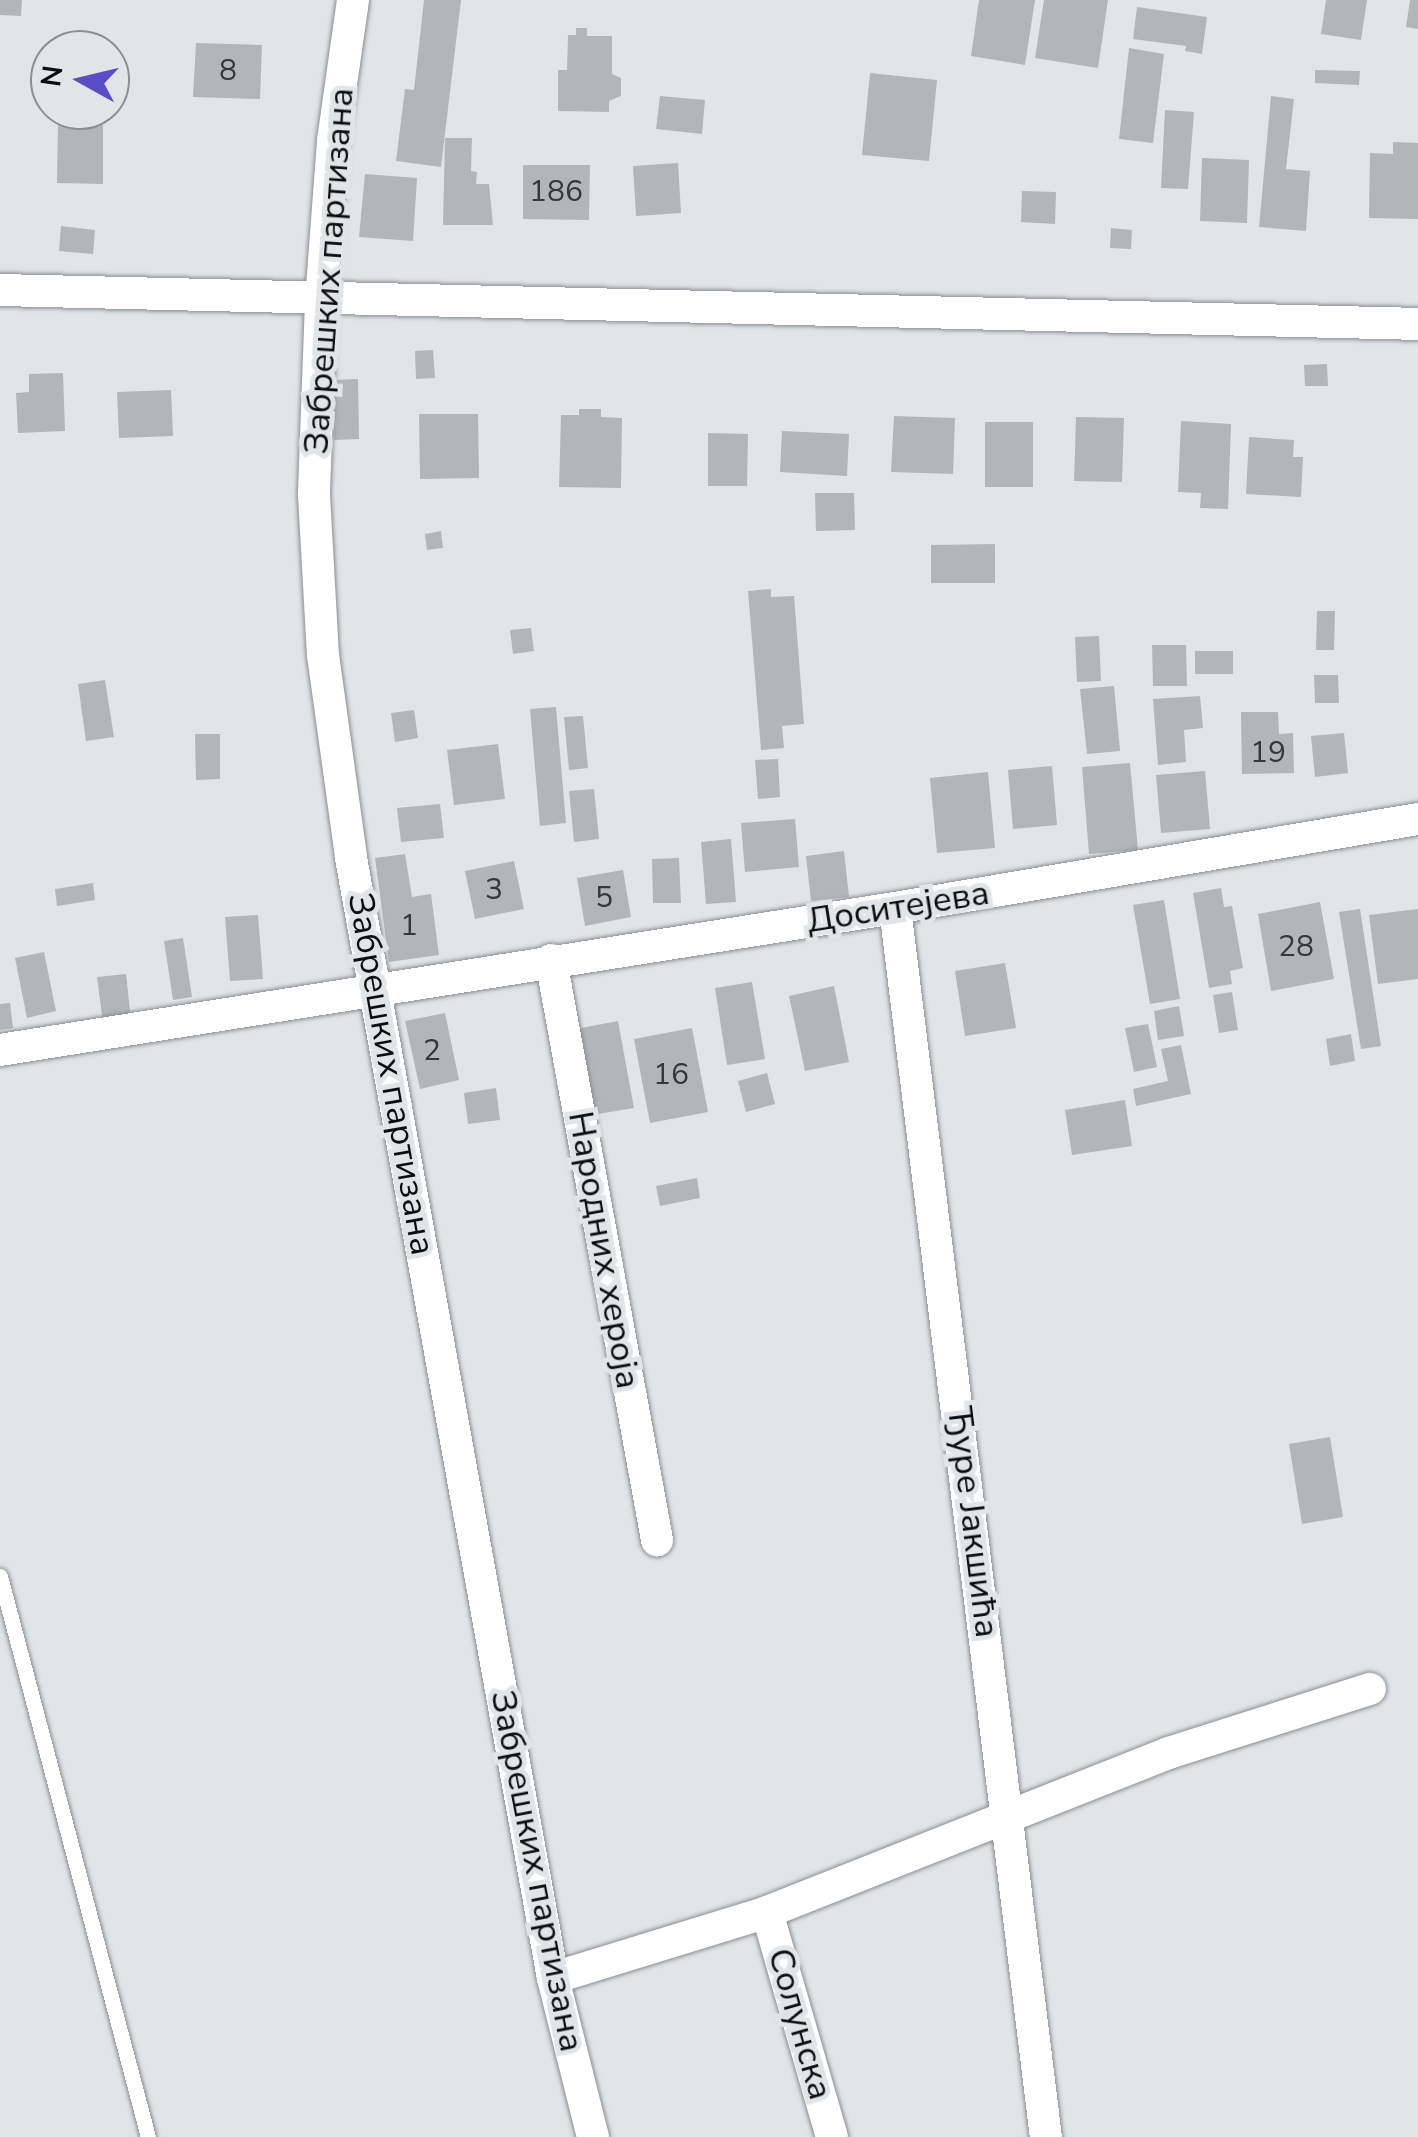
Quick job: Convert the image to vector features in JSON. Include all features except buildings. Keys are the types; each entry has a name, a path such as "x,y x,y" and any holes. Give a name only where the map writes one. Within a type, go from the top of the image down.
{"street":[{"name":"Забрешких партизана","path":"353,0 333,142 320,301 314,495 322,655 351,858 378,988 553,1978 592,2137"},
{"path":"0,290 320,301 1418,324"},
{"name":"Доситејева","path":"0,1050 895,908 1418,818"},
{"name":"Ђуре Јакшића","path":"895,908 1010,1817 1046,2137"},
{"name":"Народних хероја","path":"551,960 657,1540"},
{"path":"553,1978 767,1912 1169,1753 1370,1689"},
{"name":"Солунска","path":"767,1912 832,2137"}],"lane":[{"path":"0,1576 148,2137"}]}
